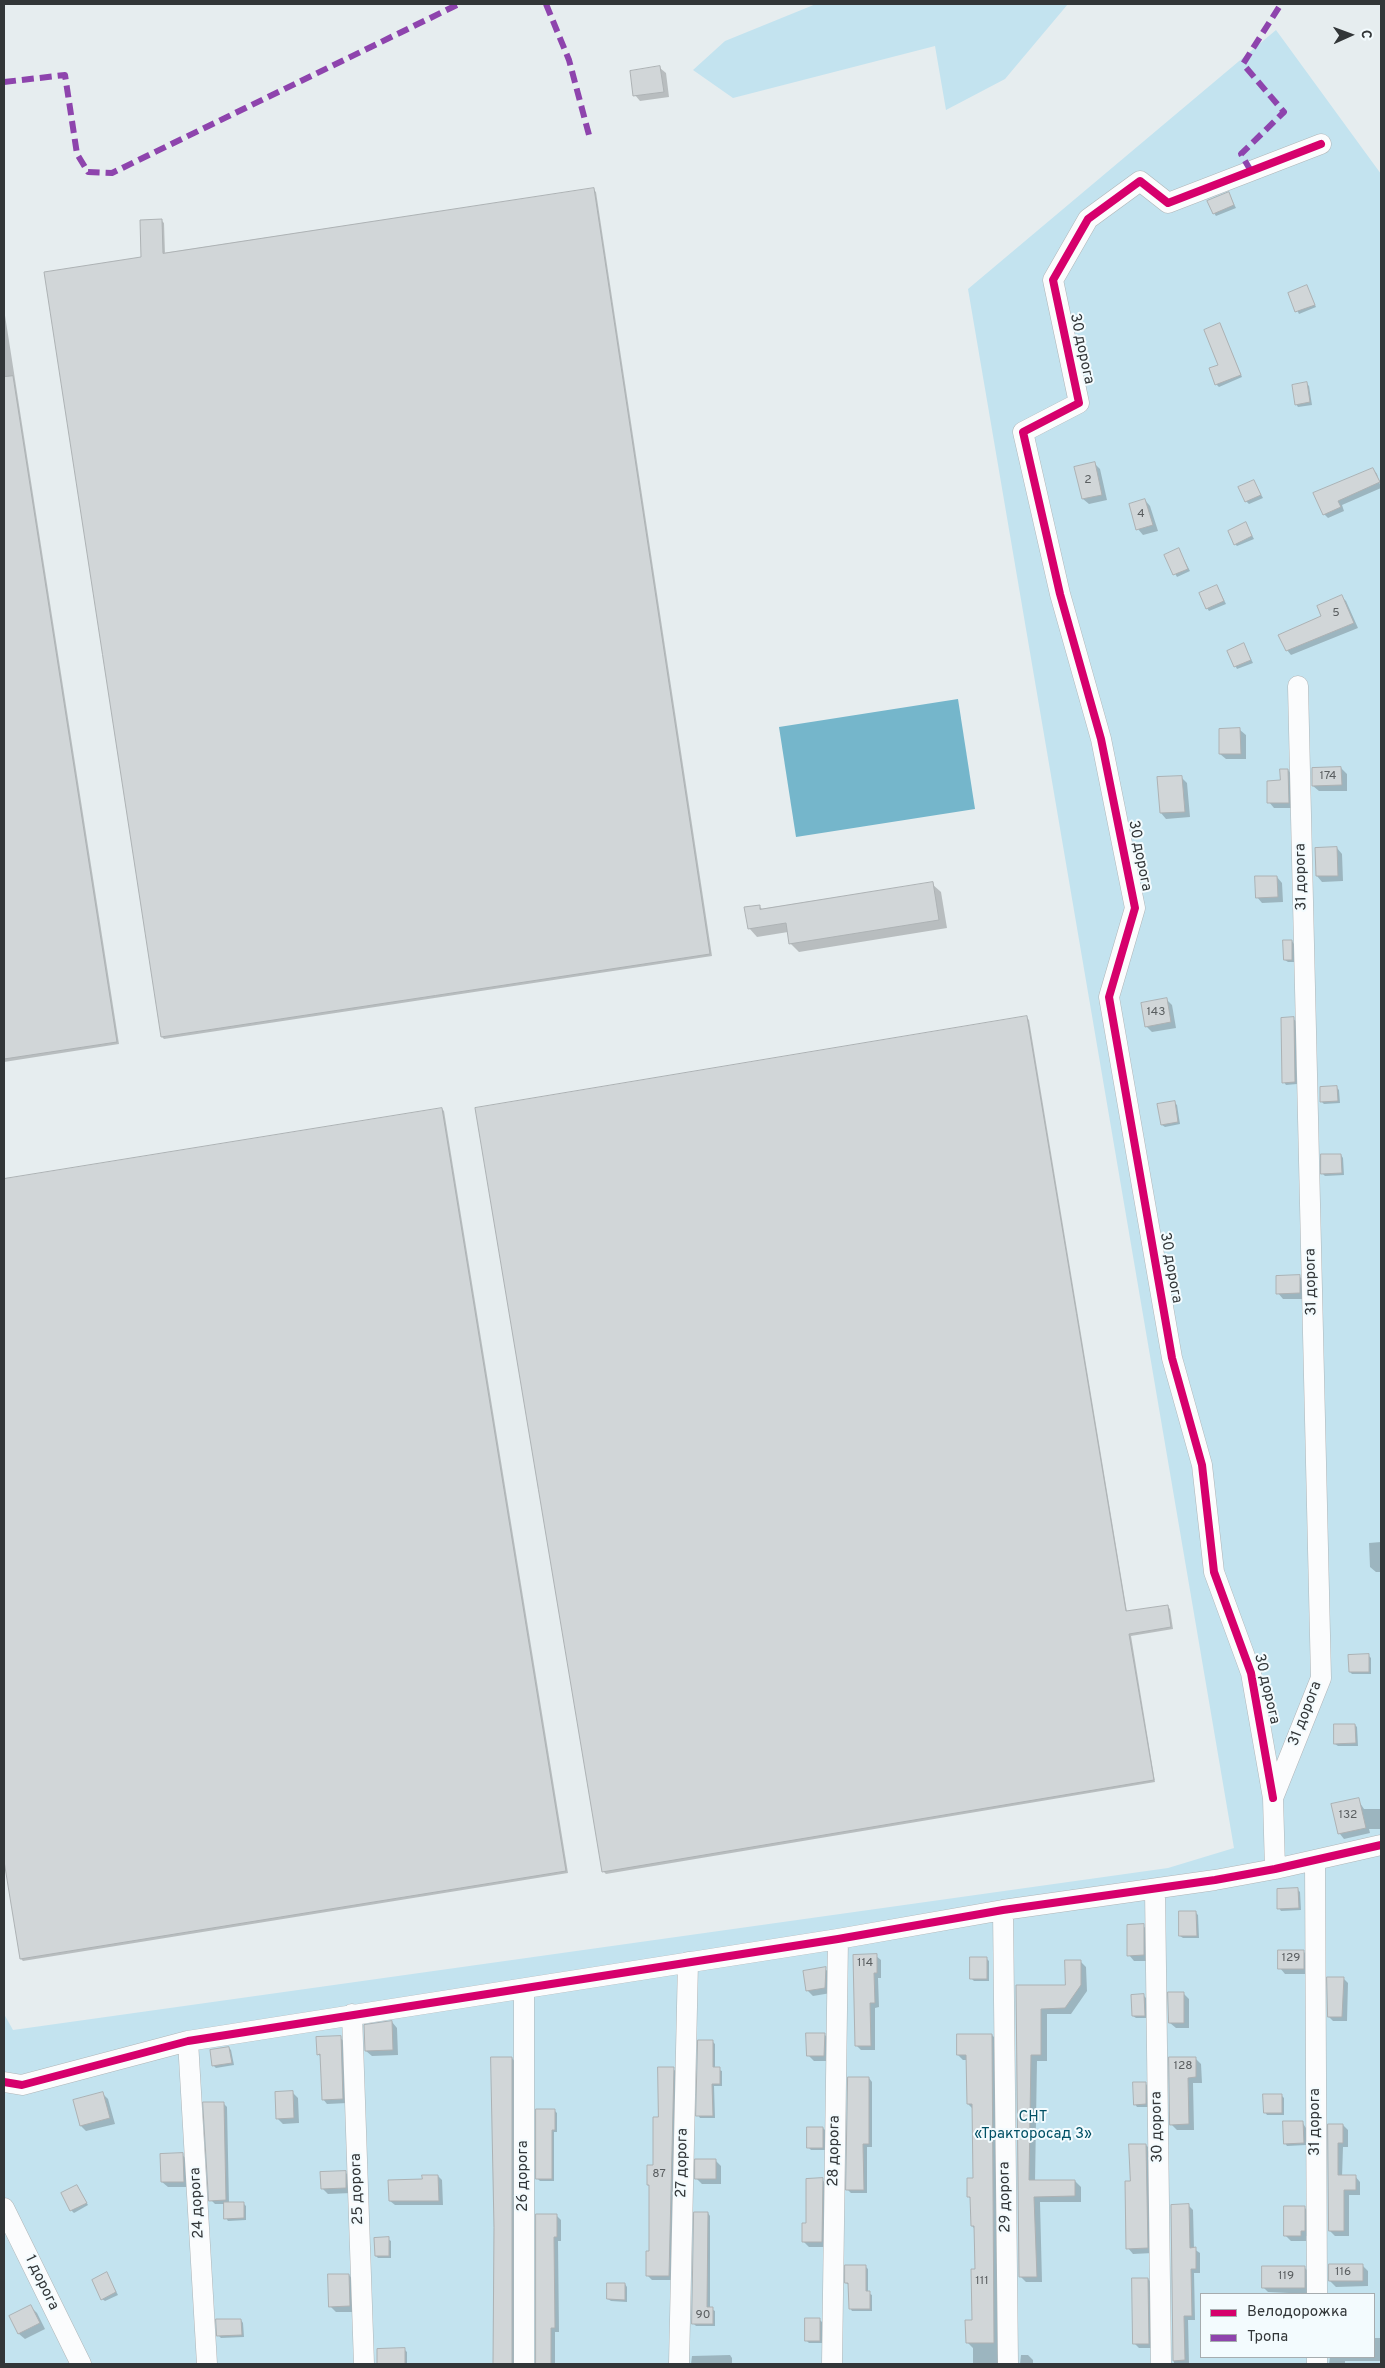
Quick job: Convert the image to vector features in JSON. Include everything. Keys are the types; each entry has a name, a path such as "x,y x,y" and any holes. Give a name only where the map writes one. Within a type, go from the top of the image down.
{"street":[{"name":"30 дорога","path":"1273,1798 1251,1674 1214,1572 1202,1465 1172,1358 1109,997 1135,908 1102,739 1060,594 1023,432 1079,404 1053,280 1088,219 1140,180 1168,203 1321,144"},
{"name":"31 дорога","path":"1275,1869 1273,1798 1321,1678 1298,686"},
{"path":"4,2082 22,2085 188,2041 838,1939 1003,1910 1155,1890 1275,1869 1381,1844"},
{"name":"31 дорога","path":"1315,1860 1317,2293"},
{"name":"30 дорога","path":"1155,1890 1161,2364"},
{"name":"29 дорога","path":"1003,1910 1008,2364"},
{"name":"28 дорога","path":"832,2364 838,1939"},
{"name":"27 дорога","path":"679,2364 688,1962"},
{"name":"26 дорога","path":"524,1989 524,2364"},
{"name":"25 дорога","path":"352,2014 364,2364"},
{"name":"24 дорога","path":"188,2041 207,2364"},
{"name":"1 дорога","path":"5,2214 75,2362"}],"green space":[{"path":"816,4 1068,4 1005,79 946,110 935,46 733,98 693,70 725,41"},
{"name":"СНТ «Тракторосад 3»","path":"1276,30 1381,174 1381,2364 4,2364 4,2014 13,2030 1168,1868 1234,1848 968,289"}],"water":[{"path":"958,699 975,809 796,837 779,727"}],"building":[{"path":"660,66 664,92 633,96 630,71"},
{"path":"594,188 710,954 161,1037 44,272 141,257 140,220 162,219 163,253"},
{"path":"1229,192 1234,205 1213,214 1207,201"},
{"path":"1307,285 1315,305 1295,312 1288,293"},
{"path":"1220,323 1241,375 1215,385 1209,368 1218,365 1204,330"},
{"path":"13,376 117,1042 4,1059 4,377"},
{"path":"1307,382 1310,402 1295,405 1292,385"},
{"path":"1095,462 1102,495 1082,499 1074,467"},
{"path":"1373,468 1380,482 1338,501 1341,507 1323,515 1313,493"},
{"path":"1254,480 1261,495 1245,502 1238,487"},
{"path":"1145,499 1153,525 1136,530 1129,504"},
{"path":"1246,522 1252,536 1234,545 1228,531"},
{"path":"1179,548 1188,569 1173,575 1164,555"},
{"path":"1217,585 1224,601 1206,609 1199,593"},
{"path":"1342,595 1354,623 1286,651 1278,635 1321,616 1317,606"},
{"path":"1244,643 1251,660 1234,667 1227,651"},
{"path":"1240,728 1241,754 1219,754 1219,729"},
{"path":"1341,767 1342,785 1312,786 1312,768"},
{"path":"1280,769 1288,769 1289,803 1267,803 1267,781 1280,780"},
{"path":"1182,776 1185,812 1160,813 1157,777"},
{"path":"1337,847 1338,876 1316,876 1315,848"},
{"path":"1255,876 1277,876 1278,897 1256,898"},
{"path":"933,882 939,920 789,944 786,923 748,929 744,907 760,905 760,909"},
{"path":"1283,940 1292,940 1292,960 1284,960"},
{"path":"1167,998 1171,1022 1145,1027 1141,1003"},
{"path":"1027,1016 1126,1611 1168,1605 1171,1627 1129,1634 1154,1780 602,1872 475,1108"},
{"path":"1294,1017 1295,1082 1282,1083 1281,1018"},
{"path":"1337,1086 1338,1101 1320,1102 1320,1087"},
{"path":"1175,1101 1178,1122 1161,1125 1157,1104"},
{"path":"442,1108 566,1871 20,1959 4,1861 4,1179"},
{"path":"1321,1154 1341,1154 1342,1173 1321,1174"},
{"path":"1300,1275 1300,1293 1276,1294 1276,1276"},
{"path":"1369,1654 1369,1672 1349,1672 1348,1655"},
{"path":"1334,1724 1355,1724 1356,1743 1334,1744"},
{"path":"1359,1798 1366,1828 1338,1834 1331,1804"},
{"path":"1298,1888 1299,1908 1277,1909 1277,1889"},
{"path":"1179,1911 1196,1911 1197,1936 1179,1936"},
{"path":"1144,1924 1144,1955 1127,1956 1127,1925"},
{"path":"1278,1950 1304,1950 1304,1969 1278,1969"},
{"path":"877,1954 877,1973 874,1973 875,2003 870,2003 871,2046 855,2046 853,1955"},
{"path":"970,1957 987,1957 987,1979 970,1979"},
{"path":"1065,1960 1081,1960 1081,1985 1065,2008 1041,2009 1041,2055 1031,2055 1029,2180 1075,2180 1075,2196 1034,2197 1037,2277 1019,2277 1016,1985 1065,1985"},
{"path":"826,1967 825,1988 806,1991 803,1971"},
{"path":"1327,1977 1344,1977 1342,2017 1328,2017"},
{"path":"1168,1992 1184,1992 1184,2023 1169,2023"},
{"path":"1144,1994 1145,2016 1132,2016 1131,1995"},
{"path":"392,2021 393,2050 365,2051 364,2025"},
{"path":"806,2033 825,2033 824,2056 807,2056"},
{"path":"957,2034 992,2034 994,2343 966,2343 965,2320 972,2320 971,2269 975,2269 974,2226 971,2226 970,2197 967,2197 967,2178 973,2178 972,2104 967,2104 966,2055 957,2055"},
{"path":"341,2036 343,2099 322,2100 320,2054 317,2055 316,2037"},
{"path":"698,2040 713,2040 713,2067 720,2067 720,2084 712,2084 713,2116 696,2116"},
{"path":"229,2047 232,2063 212,2066 210,2050"},
{"path":"491,2057 512,2057 512,2364 493,2364 494,2228"},
{"path":"1169,2057 1196,2057 1196,2077 1188,2078 1189,2124 1170,2125"},
{"path":"658,2067 674,2067 669,2276 646,2276 646,2251 649,2251 649,2185 647,2185 647,2165 653,2165 653,2117 658,2117"},
{"path":"848,2077 869,2077 869,2144 863,2144 864,2190 846,2190"},
{"path":"1133,2082 1146,2082 1146,2104 1134,2105"},
{"path":"293,2091 294,2118 276,2119 275,2092"},
{"path":"103,2092 110,2118 80,2126 73,2100"},
{"path":"1263,2094 1282,2094 1282,2113 1264,2113"},
{"path":"203,2102 224,2102 226,2200 209,2201"},
{"path":"536,2109 555,2109 555,2130 552,2130 552,2179 536,2179"},
{"path":"1283,2121 1303,2121 1304,2143 1284,2144"},
{"path":"1328,2124 1343,2124 1343,2143 1338,2143 1338,2175 1356,2175 1356,2190 1344,2190 1344,2231 1329,2231"},
{"path":"807,2127 823,2127 823,2148 807,2148"},
{"path":"1129,2144 1146,2144 1148,2248 1126,2249 1125,2181 1130,2181"},
{"path":"183,2153 184,2182 161,2182 160,2154"},
{"path":"695,2159 716,2159 716,2179 695,2179"},
{"path":"346,2171 346,2188 321,2189 320,2172"},
{"path":"422,2175 438,2175 439,2201 389,2201 388,2180 422,2179"},
{"path":"823,2178 822,2242 802,2242 802,2223 806,2223 806,2179"},
{"path":"77,2185 87,2203 70,2211 61,2193"},
{"path":"224,2202 244,2202 244,2218 224,2219"},
{"path":"1189,2204 1190,2248 1196,2247 1196,2269 1191,2269 1192,2316 1184,2316 1185,2360 1173,2361 1171,2205"},
{"path":"1284,2206 1305,2206 1305,2231 1301,2231 1301,2236 1284,2236"},
{"path":"694,2212 708,2212 707,2307 713,2307 713,2324 692,2324"},
{"path":"536,2214 557,2214 557,2237 554,2237 555,2328 551,2328 551,2364 536,2364"},
{"path":"389,2237 389,2256 375,2256 374,2238"},
{"path":"1329,2264 1363,2264 1363,2281 1329,2281"},
{"path":"845,2265 866,2265 866,2291 870,2291 870,2309 849,2309 848,2283 845,2283"},
{"path":"1262,2266 1305,2266 1305,2288 1262,2288"},
{"path":"107,2272 116,2292 101,2300 92,2280"},
{"path":"328,2274 349,2274 350,2306 329,2307"},
{"path":"1132,2278 1148,2278 1149,2344 1133,2344"},
{"path":"607,2283 625,2283 625,2300 607,2299"},
{"path":"31,2305 40,2323 18,2334 9,2316"},
{"path":"805,2318 820,2318 820,2341 805,2341"},
{"path":"216,2319 241,2319 242,2335 217,2336"},
{"path":"405,2348 405,2364 377,2364 377,2349"}],"marked path":[{"path":"4,82 65,75 77,154 88,172 112,173 459,4"},
{"path":"546,4 569,60 589,135"},
{"path":"1251,171 1241,154 1284,112 1243,64 1281,4"}],"cycle path":[{"path":"1273,1798 1251,1673 1214,1572 1202,1465 1172,1358 1109,997 1135,908 1101,739 1060,594 1023,432 1079,403 1053,280 1088,219 1140,181 1168,203 1321,144"},
{"path":"4,2082 22,2085 188,2041 838,1939 1003,1910 1215,1880 1275,1869 1381,1845"}]}
